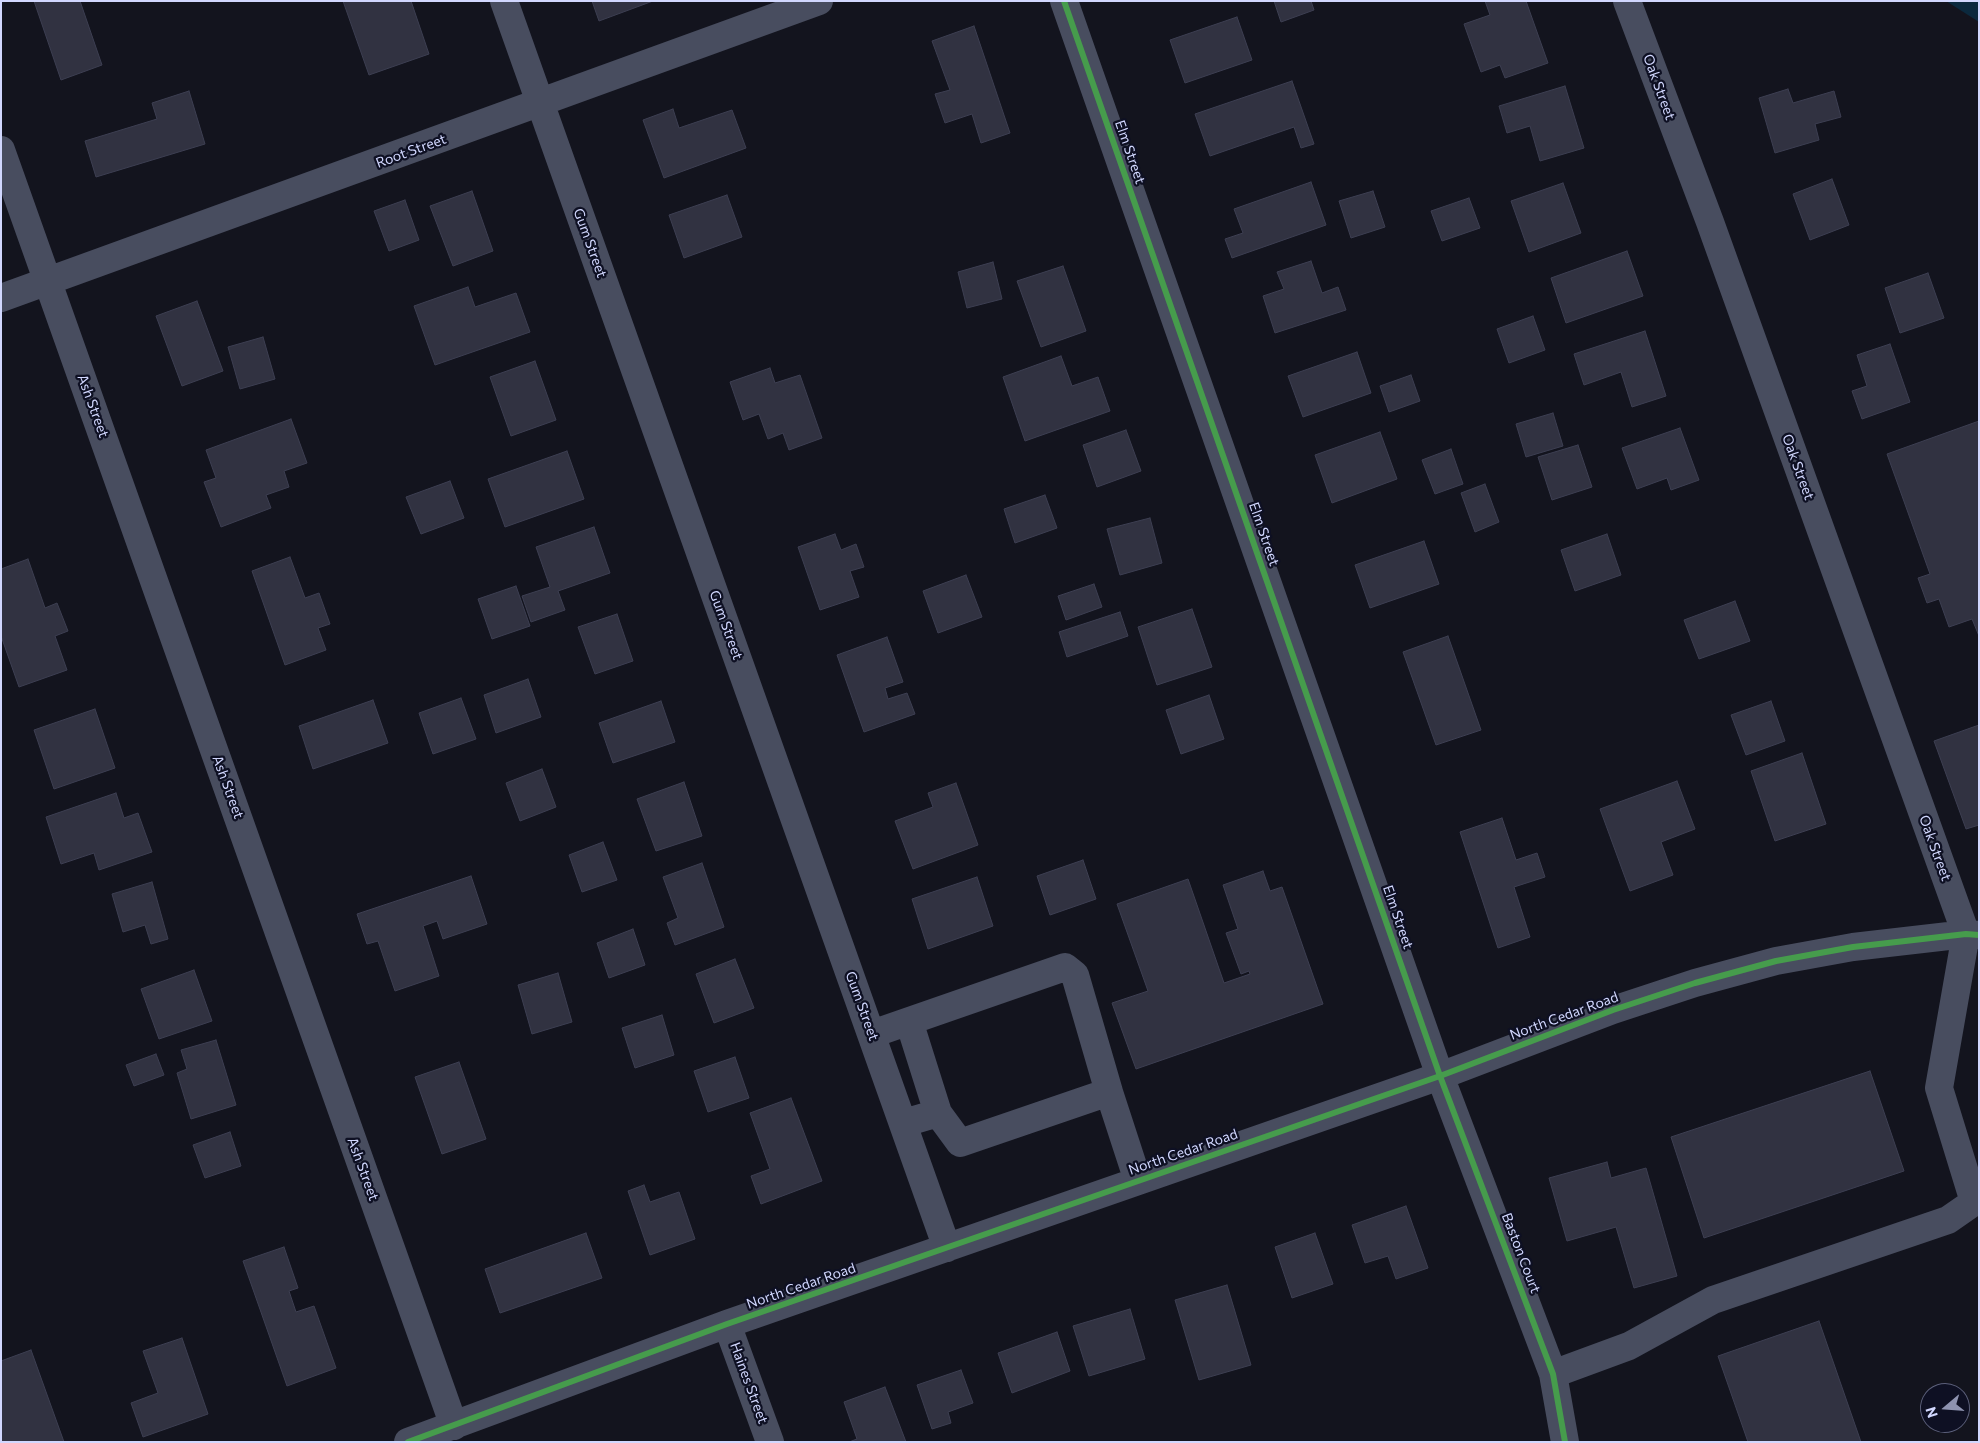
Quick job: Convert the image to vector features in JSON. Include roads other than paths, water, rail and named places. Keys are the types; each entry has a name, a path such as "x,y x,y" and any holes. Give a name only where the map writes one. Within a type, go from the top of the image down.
{"street":[{"name":"Gum Street","path":"504,1 947,1248"},
{"name":"Root Street","path":"1,298 540,104 819,1"},
{"name":"Elm Street","path":"1064,1 1440,1076"},
{"name":"Oak Street","path":"1627,1 1972,934"},
{"name":"Ash Street","path":"1,150 454,1426"},
{"name":"North Cedar Road","path":"408,1442 727,1324 1440,1076 1613,1010 1695,982 1767,963 1853,947 1972,934"},
{"path":"1553,1374 1629,1346 1713,1300 1948,1220 1974,1202 1939,1088 1972,934"},
{"path":"872,1034 1065,967 1074,975 1138,1181"},
{"path":"909,1021 938,1113 960,1143 1109,1092"},
{"name":"Baston Court","path":"1440,1076 1553,1374 1565,1442"},
{"path":"904,1123 938,1113"},
{"name":"Haines Street","path":"727,1324 770,1442"}],"water":[{"path":"1946,1 1979,1 1979,22"}]}
